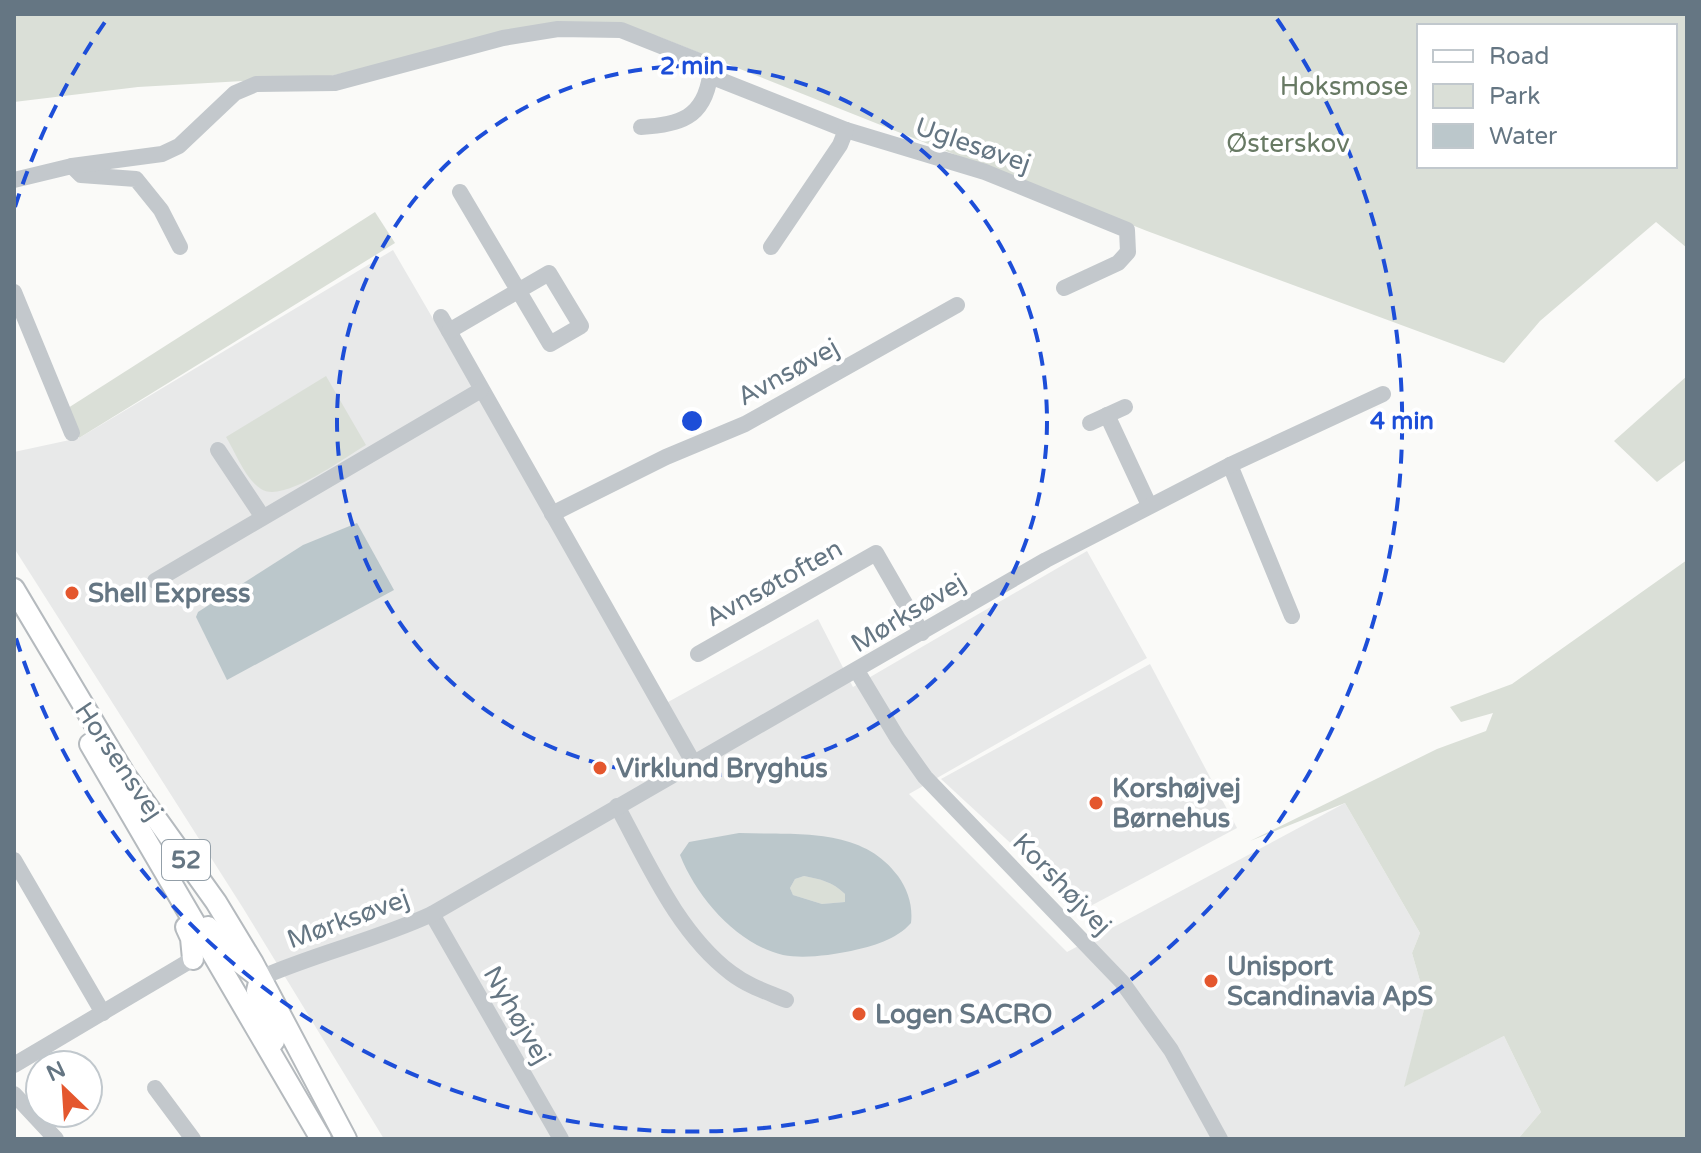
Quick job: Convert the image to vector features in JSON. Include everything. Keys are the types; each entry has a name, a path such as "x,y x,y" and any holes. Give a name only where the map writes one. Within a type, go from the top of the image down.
{"main road":[{"name":"Horsensvej","path":"14,589 125,775 216,902 346,1139"},
{"name":"Horsensvej","path":"14,613 321,1139"},
{"name":"52","path":"166,875 185,893 226,949 260,978 257,991 263,1014 293,1092"},
{"name":"52","path":"166,875 175,906 191,938 193,959"}],"street":[{"name":"Uglesøvej","path":"14,180 72,166 162,154 179,146 235,93 256,84 335,83 503,38 558,29 621,30 699,61 710,76 846,130 985,172 1127,230 1128,252 1118,263 1064,288"},
{"path":"641,127 666,125 688,117 707,96 710,76"},
{"path":"771,247 846,130"},
{"path":"72,166 81,175 136,179 161,210 180,247"},
{"path":"460,192 519,291 445,324 693,762"},
{"path":"14,292 72,433"},
{"name":"Avnsøvej","path":"552,514 652,463 745,424 957,305"},
{"path":"155,581 481,390"},
{"name":"Mørksøvej","path":"260,978 315,954 389,934 432,914 1046,560 1230,465 1383,394"},
{"path":"1090,423 1125,407"},
{"path":"1107,415 1149,505"},
{"path":"218,450 262,516"},
{"path":"1230,465 1292,616"},
{"name":"Avnsøtoften","path":"698,654 876,553 922,633"},
{"name":"Korshøjvej","path":"857,671 925,777 1122,982 1171,1050 1220,1139"},
{"path":"617,806 664,892 691,931 728,971 751,986 786,1000"},
{"path":"14,860 103,1013"},
{"name":"Nyhøjvej","path":"432,914 561,1139"},
{"path":"14,1065 193,959"},
{"path":"155,1088 193,1139"},
{"path":"14,1094 56,1139"}],"shaded area":[{"path":"393,250 659,707 818,619 853,687 1087,551 1147,658 909,794 1067,952 1345,803 1420,933 1412,953 1426,1002 1405,1086 1504,1036 1541,1112 1518,1139 384,1139 243,908 14,548 14,452 79,438"},
{"name":"Korshøjvej Børnehus","path":"1150,664 1237,828 1083,910 941,779"}],"green space":[{"name":"Østerskov","path":"14,14 1687,14 1687,248 1656,222 1540,321 1504,363 1147,231 657,36 542,24 331,76 138,87 14,102"},
{"path":"375,212 395,243 79,438 68,408"},
{"path":"326,376 366,445 298,485 271,492 261,489 246,472 226,437"},
{"path":"1687,376 1687,459 1657,482 1614,441"},
{"path":"1687,560 1687,1139 1518,1139 1541,1112 1504,1036 1404,1087 1426,1002 1412,953 1420,933 1345,803 1250,841 1437,749 1486,731 1493,713 1461,722 1450,707 1512,684"},
{"path":"804,876 836,887 845,894 845,902 822,904 793,895 790,888 795,879"}],"water":[{"path":"357,523 394,590 227,680 196,617 198,612 303,545"},
{"path":"739,833 804,834 826,836 866,848 883,860 905,887 911,923 884,942 843,952 800,957 766,949 735,930 708,903 680,855 689,842","holes":["804,876 836,887 845,894 845,902 822,904 793,895 790,888 795,879"]}],"place":[{"name":"Shell Express","path":"72,593"},
{"name":"Virklund Bryghus","path":"600,768"},
{"name":"Korshøjvej Børnehus","path":"1096,803"},
{"name":"Unisport Scandinavia ApS","path":"1211,981"},
{"name":"Logen SACRO","path":"859,1014"}],"park label":[{"name":"Hoksmose","path":"1344,86"}]}
